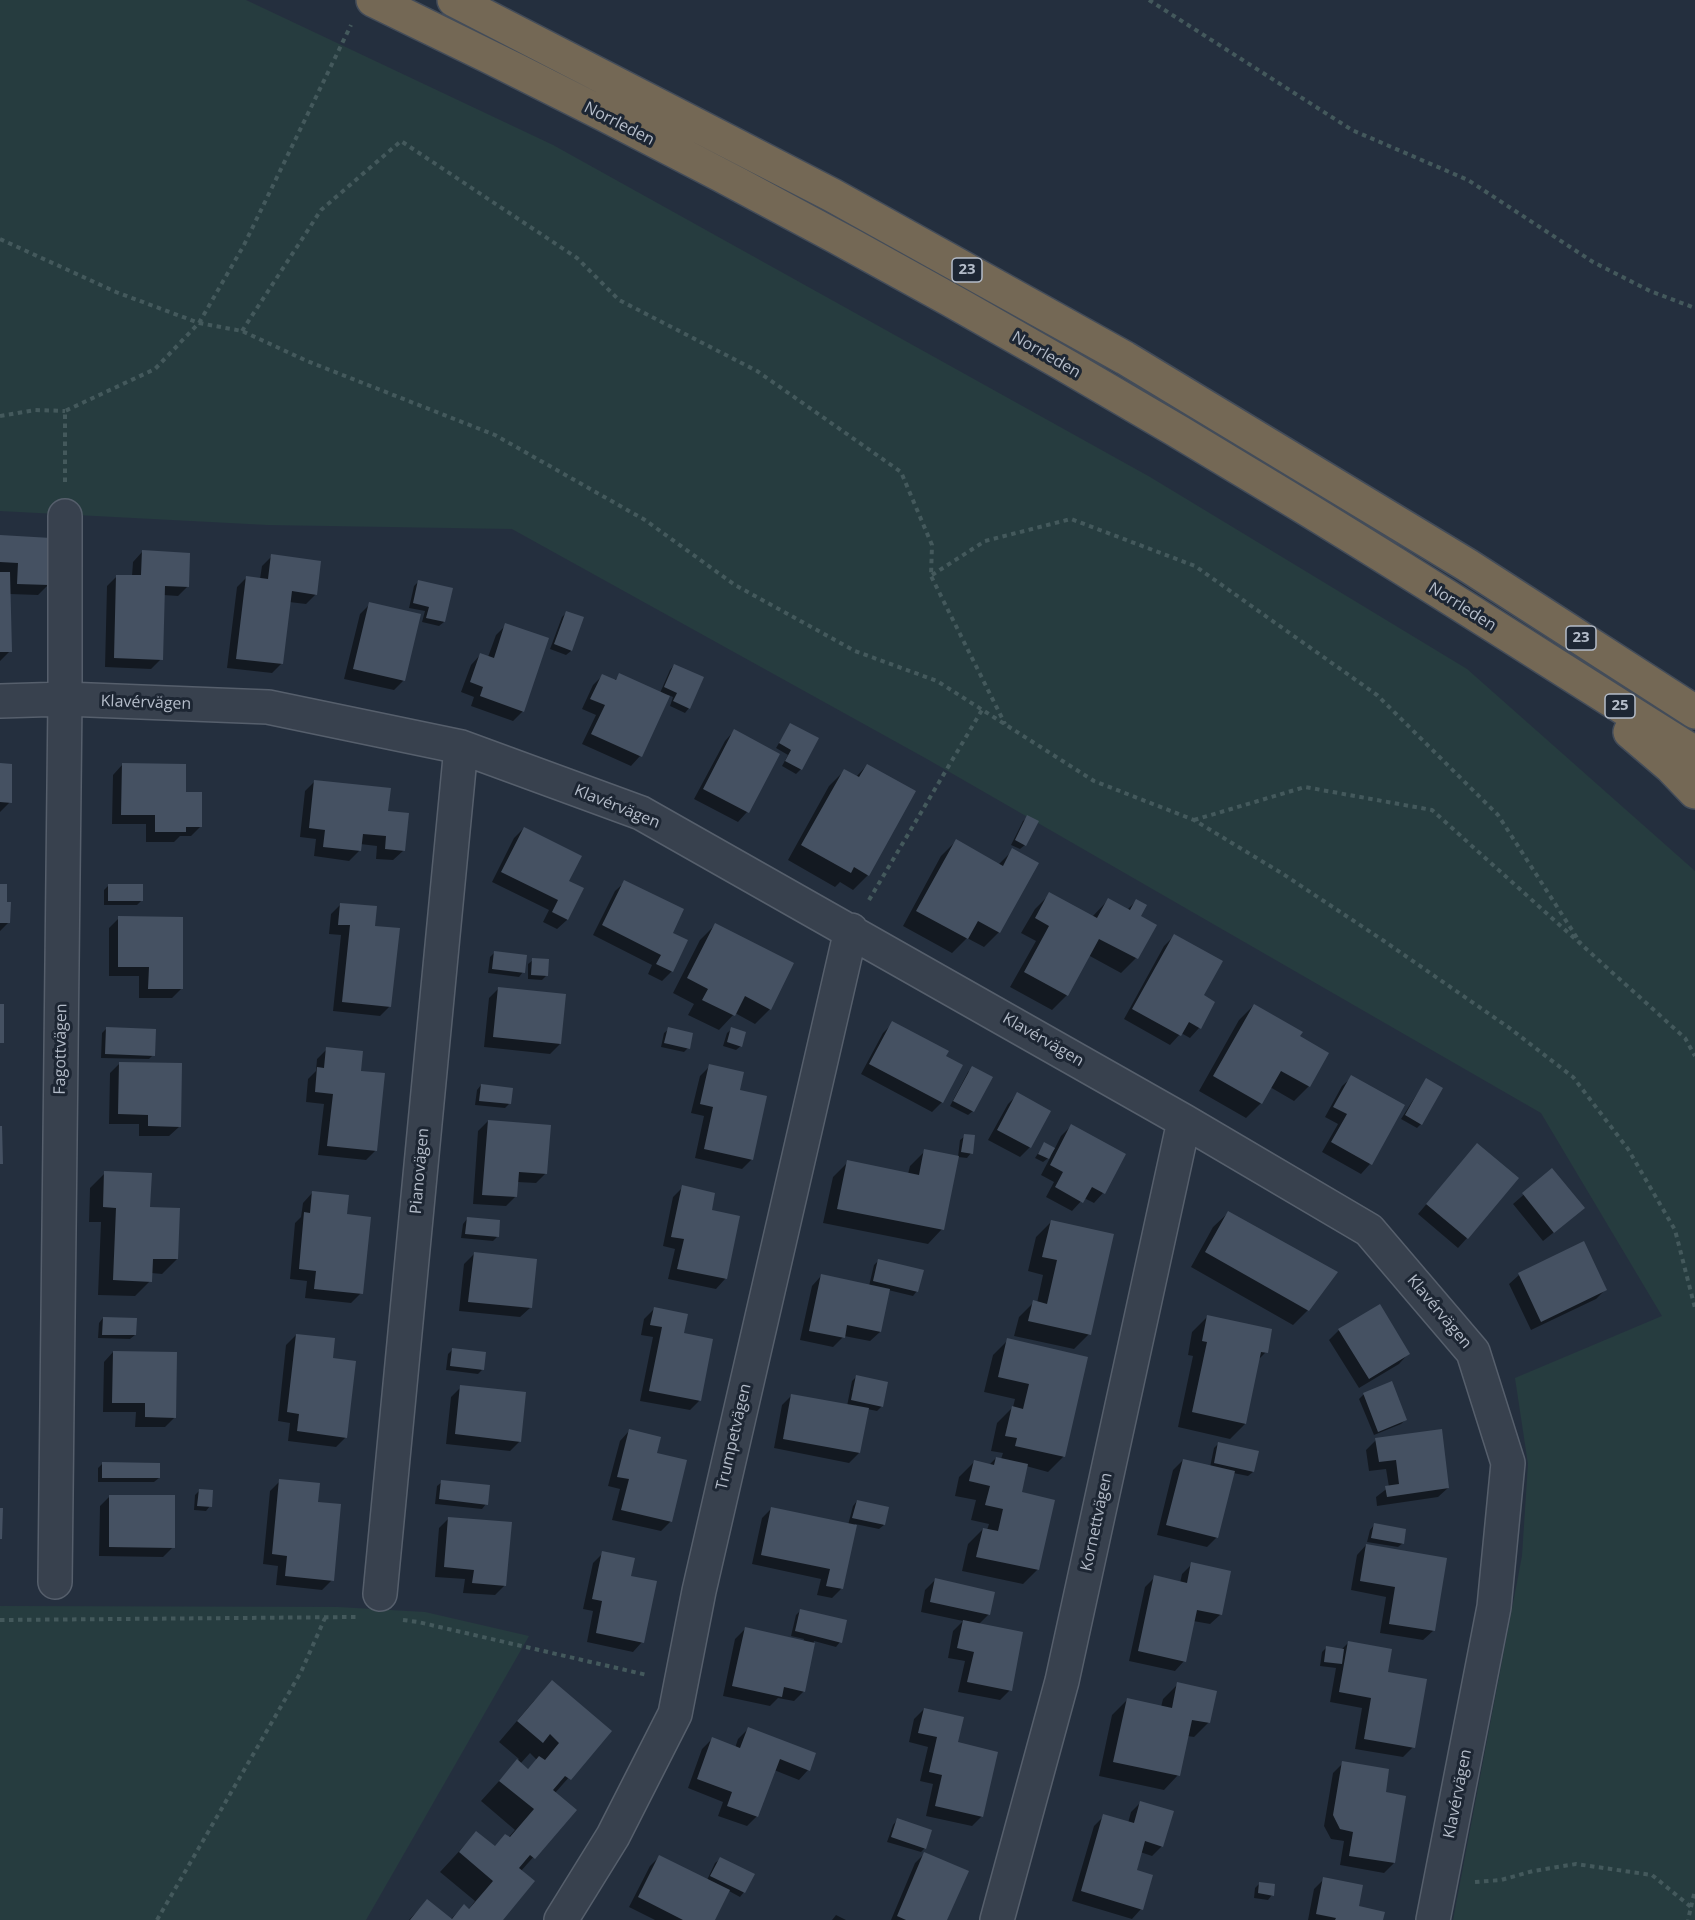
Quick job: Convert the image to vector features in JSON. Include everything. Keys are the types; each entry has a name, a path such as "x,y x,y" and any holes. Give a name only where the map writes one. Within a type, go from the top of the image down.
{"highway":[{"name":"23","path":"454,0 832,195 1125,358 1467,565 1695,712"},
{"name":"Norrleden","path":"363,10 471,47 815,225 895,269 1106,389 1289,498 1695,753"},
{"name":"23","path":"1544,659 1671,766 1695,792"}],"street":[{"name":"Fagottvägen","path":"55,1582 65,516"},
{"name":"Klavérvägen","path":"0,701 65,699 268,707 461,747 641,813 1184,1120 1369,1230 1473,1352 1508,1463 1494,1607 1434,1920"},
{"name":"Pianovägen","path":"389,1607 461,747"},
{"name":"Trumpetvägen","path":"561,1920 613,1836 675,1714 699,1591 851,930"},
{"name":"Kornettvägen","path":"997,1920 1062,1681 1184,1120"}],"path":[{"path":"1149,0 1352,130 1468,180 1593,262 1650,291 1695,308"},
{"path":"0,416 35,410 65,411 155,369 200,323 244,245 310,108 363,10"},
{"path":"242,331 321,210 401,141 576,258 619,300 757,371 901,472 932,545 931,576 1005,724"},
{"path":"0,239 116,292 200,323 242,331 307,362 495,435 645,520 735,585 855,651 937,681 1094,781 1194,820 1283,874 1508,1027 1573,1077 1628,1149 1676,1230 1695,1308"},
{"path":"65,411 65,516"},
{"path":"931,576 985,541 1071,519 1195,566 1377,695 1498,815 1581,944"},
{"path":"851,930 982,710"},
{"path":"1194,820 1305,787 1432,810 1685,1038 1695,1056"},
{"path":"389,1607 418,1622 681,1683"},
{"path":"0,1620 357,1617"},
{"path":"157,1920 301,1672 325,1618"},
{"path":"1441,1881 1501,1880 1533,1871 1576,1864 1652,1875 1691,1907"},
{"path":"1688,1920 1695,1890"}],"green space":[{"path":"0,0 246,0 553,145 1150,477 1467,669 1695,871 1695,1920 1453,1920 1522,1556 1528,1464 1515,1378 1662,1316 1541,1113 927,759 512,529 268,525 0,511"},
{"path":"0,1606 338,1607 425,1612 529,1636 366,1920 0,1920"}],"building":[{"path":"0,535 51,538 49,585 17,584 18,563 0,562"},
{"path":"142,550 190,553 189,587 165,586 163,660 114,658 116,575 141,575"},
{"path":"271,554 321,561 317,595 292,591 283,664 236,659 246,576 268,579"},
{"path":"0,572 10,572 12,652 0,652"},
{"path":"418,580 453,588 445,622 426,618 429,607 413,603"},
{"path":"369,602 421,614 405,681 353,669"},
{"path":"566,611 584,617 572,651 554,644"},
{"path":"505,623 549,638 524,712 480,696 483,687 470,682 480,653 494,658"},
{"path":"674,664 704,677 690,709 673,701 677,693 664,687"},
{"path":"619,673 670,696 642,757 591,734 605,705 590,699 602,674 616,680"},
{"path":"790,723 819,738 802,770 785,761 791,750 779,743"},
{"path":"734,729 780,754 749,813 703,789"},
{"path":"0,763 12,764 12,803 0,802"},
{"path":"122,763 186,764 186,792 202,792 202,827 186,827 186,832 155,832 155,815 121,815"},
{"path":"867,764 916,791 869,876 854,867 851,873 801,845 844,769 859,777"},
{"path":"314,780 391,788 388,811 409,813 405,851 385,849 386,836 363,834 361,851 323,847 325,830 309,828"},
{"path":"1027,815 1039,821 1026,846 1015,840"},
{"path":"524,827 582,856 569,881 584,888 568,920 552,912 558,900 501,872"},
{"path":"956,839 1003,866 1012,848 1039,863 1000,933 978,921 968,939 916,911"},
{"path":"624,880 684,909 673,933 688,940 673,972 656,964 661,955 602,925"},
{"path":"0,884 7,884 7,902 11,902 10,923 0,923"},
{"path":"108,884 143,884 143,901 108,901"},
{"path":"1049,892 1097,918 1108,898 1130,910 1136,899 1147,905 1141,916 1157,925 1138,959 1099,939 1068,996 1024,972 1049,926 1035,918"},
{"path":"340,903 377,906 375,926 400,928 391,1007 342,1002 350,925 338,925"},
{"path":"118,916 183,917 183,989 148,989 149,967 118,967"},
{"path":"715,923 794,963 771,1010 745,996 735,1016 702,1000 708,989 687,978"},
{"path":"1174,934 1223,961 1204,995 1215,1002 1201,1029 1189,1022 1181,1036 1132,1009"},
{"path":"494,951 527,955 525,973 492,969"},
{"path":"532,958 549,959 548,976 531,975"},
{"path":"498,987 566,994 561,1044 493,1037"},
{"path":"0,1004 4,1004 4,1043 0,1043"},
{"path":"1254,1004 1303,1032 1300,1036 1329,1053 1310,1087 1281,1071 1262,1104 1213,1076"},
{"path":"892,1021 949,1051 946,1056 963,1065 943,1103 869,1064"},
{"path":"106,1027 156,1029 155,1056 105,1054"},
{"path":"668,1027 693,1033 690,1049 664,1043"},
{"path":"731,1027 746,1032 742,1047 727,1042"},
{"path":"326,1047 363,1051 361,1071 385,1073 377,1151 327,1146 333,1094 315,1092 317,1067 324,1068"},
{"path":"119,1062 182,1063 181,1127 148,1126 148,1115 118,1114"},
{"path":"709,1064 744,1072 740,1090 767,1096 753,1160 704,1149 713,1107 700,1104"},
{"path":"972,1066 993,1077 974,1112 953,1101"},
{"path":"1351,1075 1405,1105 1372,1165 1331,1142 1347,1114 1333,1107"},
{"path":"1426,1078 1443,1088 1422,1125 1405,1115"},
{"path":"481,1084 513,1088 511,1104 479,1101"},
{"path":"1017,1092 1051,1111 1031,1148 997,1130"},
{"path":"488,1120 551,1125 547,1174 519,1172 517,1197 482,1195"},
{"path":"1071,1124 1126,1154 1105,1194 1092,1187 1083,1203 1055,1187 1063,1172 1050,1165"},
{"path":"0,1126 2,1126 3,1164 0,1164"},
{"path":"964,1134 975,1135 973,1154 961,1152"},
{"path":"1044,1142 1055,1148 1049,1159 1038,1154"},
{"path":"1477,1143 1519,1178 1468,1239 1426,1204"},
{"path":"924,1149 959,1156 944,1230 837,1209 847,1160 919,1175"},
{"path":"1552,1168 1585,1208 1554,1233 1522,1193"},
{"path":"104,1171 152,1173 150,1207 180,1208 178,1259 153,1259 152,1282 113,1280 116,1208 103,1207"},
{"path":"682,1185 715,1193 712,1210 740,1216 727,1279 677,1269 684,1239 671,1237"},
{"path":"312,1191 349,1195 347,1214 371,1217 363,1294 314,1289 316,1271 299,1269 304,1212 310,1213"},
{"path":"1228,1211 1338,1272 1309,1311 1205,1252"},
{"path":"467,1217 500,1220 499,1237 465,1234"},
{"path":"1051,1220 1114,1234 1091,1335 1028,1321 1033,1300 1047,1304 1057,1260 1042,1257"},
{"path":"1584,1241 1607,1290 1541,1322 1518,1273"},
{"path":"474,1252 537,1259 532,1308 468,1302"},
{"path":"878,1259 924,1270 918,1292 873,1281"},
{"path":"821,1274 890,1289 881,1332 847,1325 845,1338 809,1331"},
{"path":"1380,1304 1410,1354 1369,1379 1338,1329"},
{"path":"654,1307 688,1314 684,1333 713,1339 701,1401 649,1391 662,1327 650,1325"},
{"path":"1207,1315 1272,1329 1268,1353 1261,1352 1246,1424 1192,1412 1207,1342 1202,1341"},
{"path":"103,1317 137,1318 136,1335 102,1335"},
{"path":"296,1334 335,1338 333,1358 356,1361 347,1438 297,1431 299,1414 287,1412"},
{"path":"1007,1338 1088,1357 1065,1457 1015,1446 1017,1438 1005,1436 1012,1406 1023,1409 1029,1384 998,1377"},
{"path":"452,1348 486,1352 484,1370 450,1366"},
{"path":"113,1351 177,1352 176,1418 145,1417 145,1403 112,1403"},
{"path":"856,1375 888,1382 883,1407 851,1400"},
{"path":"1392,1381 1407,1420 1378,1432 1363,1393"},
{"path":"460,1385 526,1392 521,1442 455,1434"},
{"path":"791,1394 869,1408 860,1453 783,1439"},
{"path":"629,1429 661,1437 657,1453 687,1460 672,1522 621,1510 629,1479 617,1477"},
{"path":"1442,1429 1449,1488 1387,1497 1385,1486 1399,1484 1396,1460 1379,1462 1375,1438"},
{"path":"1218,1442 1259,1451 1254,1472 1214,1463"},
{"path":"996,1457 1028,1464 1022,1492 1055,1500 1039,1570 976,1557 983,1528 998,1531 1003,1509 985,1505 990,1486 969,1481 974,1460 994,1465"},
{"path":"1183,1459 1235,1471 1218,1538 1166,1525"},
{"path":"102,1462 160,1463 160,1478 102,1478"},
{"path":"279,1479 320,1483 318,1502 341,1504 334,1581 285,1576 287,1556 272,1554"},
{"path":"441,1480 490,1485 488,1505 439,1499"},
{"path":"199,1489 213,1490 212,1507 197,1506"},
{"path":"109,1495 175,1495 175,1548 109,1547"},
{"path":"857,1500 889,1507 885,1525 852,1518"},
{"path":"771,1507 857,1525 843,1589 826,1586 830,1569 761,1555"},
{"path":"0,1508 3,1508 2,1539 0,1539"},
{"path":"448,1517 512,1522 506,1586 472,1583 474,1570 444,1567"},
{"path":"1374,1523 1406,1529 1404,1544 1371,1538"},
{"path":"1366,1544 1447,1558 1435,1631 1389,1624 1395,1587 1360,1581"},
{"path":"602,1551 635,1558 631,1576 657,1581 644,1643 596,1633 602,1601 592,1599"},
{"path":"1191,1562 1231,1571 1222,1615 1197,1610 1186,1662 1138,1651 1154,1575 1187,1583"},
{"path":"935,1578 995,1592 990,1615 930,1602"},
{"path":"800,1609 847,1620 842,1643 795,1631"},
{"path":"963,1620 1023,1632 1012,1691 967,1682 974,1652 957,1648"},
{"path":"745,1627 815,1643 805,1692 784,1687 782,1697 732,1686"},
{"path":"1348,1641 1392,1649 1388,1672 1427,1679 1415,1748 1364,1739 1371,1698 1339,1692"},
{"path":"1326,1646 1344,1649 1342,1664 1324,1662"},
{"path":"552,1680 612,1731 571,1780 565,1776 553,1790 577,1810 535,1859 530,1855 519,1868 535,1881 503,1920 410,1920 427,1899 452,1919 464,1904 469,1909 493,1881 459,1852 476,1831 495,1846 505,1834 510,1837 534,1809 499,1781 517,1759 528,1769 539,1756 545,1760 559,1743 550,1734 543,1743 517,1721"},
{"path":"1177,1682 1217,1691 1210,1723 1192,1720 1180,1776 1113,1762 1127,1698 1172,1708"},
{"path":"924,1708 964,1717 958,1742 998,1752 983,1817 935,1806 942,1775 929,1772 937,1737 918,1733"},
{"path":"748,1727 816,1753 810,1771 780,1759 758,1817 727,1806 732,1792 697,1779 712,1737 740,1748"},
{"path":"1342,1761 1389,1769 1386,1792 1406,1796 1395,1863 1349,1856 1353,1832 1340,1829 1333,1815"},
{"path":"1140,1801 1174,1811 1163,1847 1145,1841 1137,1870 1153,1875 1143,1910 1081,1891 1103,1814 1134,1823"},
{"path":"897,1818 932,1830 926,1849 891,1837"},
{"path":"924,1852 969,1871 947,1920 906,1920 897,1916"},
{"path":"659,1855 730,1890 715,1920 683,1920 638,1897"},
{"path":"720,1857 755,1874 745,1893 710,1876"},
{"path":"1323,1877 1363,1885 1359,1906 1385,1912 1383,1920 1335,1920 1336,1918 1316,1914"},
{"path":"1259,1882 1275,1884 1274,1896 1258,1893"}]}
